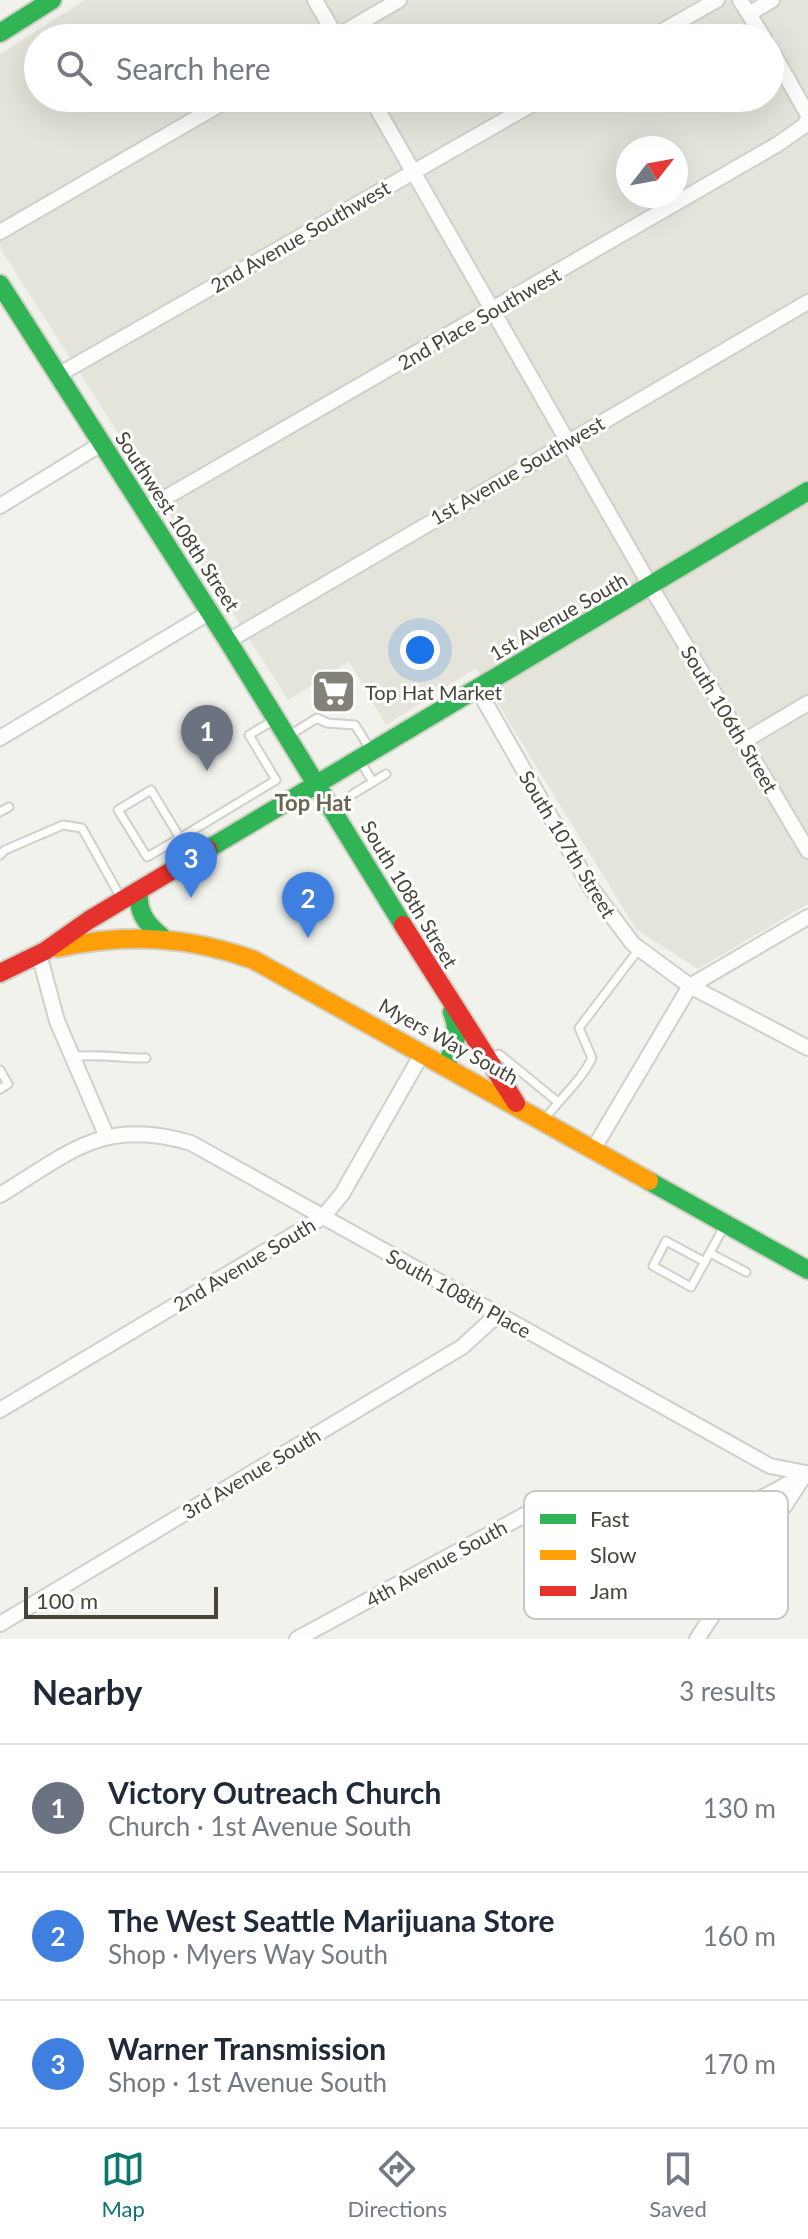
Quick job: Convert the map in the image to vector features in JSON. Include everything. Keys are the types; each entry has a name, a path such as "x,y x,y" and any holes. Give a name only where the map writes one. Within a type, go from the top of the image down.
{"street":[{"path":"0,33 52,0"},
{"path":"315,0 328,24"},
{"path":"359,24 399,0"},
{"path":"675,24 717,0"},
{"path":"740,0 755,24"},
{"path":"749,14 772,0"},
{"path":"784,73 808,116"},
{"path":"0,232 207,112"},
{"name":"South 106th Street","path":"379,112 651,587 808,851"},
{"name":"2nd Avenue Southwest","path":"58,375 518,112"},
{"name":"2nd Place Southwest","path":"144,510 778,144 805,125 808,116"},
{"name":"Southwest 108th Street","path":"0,284 317,783"},
{"name":"1st Avenue Southwest","path":"228,641 808,302"},
{"path":"0,506 101,444"},
{"name":"1st Avenue South","path":"0,973 42,953 130,895 808,491"},
{"path":"0,738 210,612"},
{"name":"South 107th Street","path":"477,688 591,888 639,949 690,986 808,1048"},
{"path":"744,741 808,703"},
{"name":"South 108th Street","path":"317,783 440,986 516,1103"},
{"path":"130,895 143,921 161,936"},
{"path":"594,1148 690,986 808,917"},
{"name":"Myers Way South","path":"42,953 98,938 161,936 203,942 262,963 516,1103 808,1270"},
{"path":"42,953 57,1021 107,1137"},
{"name":"South 108th Street","path":"440,986 458,1033 453,1054 446,1064"},
{"name":"2nd Avenue South","path":"0,1410 323,1217 342,1194 423,1052"},
{"name":"South 108th Place","path":"0,1195 87,1142 139,1133 191,1143 770,1466 807,1472"},
{"name":"3rd Avenue South","path":"0,1624 462,1347 497,1315"},
{"path":"788,1501 807,1472"},
{"name":"4th Avenue South","path":"773,1491 807,1472"},
{"name":"4th Avenue South","path":"297,1639 524,1515"},
{"path":"697,1639 710,1619"}],"lane":[{"path":"192,858 180,838 151,790 118,810 147,857 180,838 276,780 249,735 277,718"},
{"path":"288,736 317,718 327,723 355,725 373,782"},
{"path":"353,794 386,774"},
{"path":"0,812 9,807"},
{"path":"0,855 63,825 82,828 130,895"},
{"path":"545,1120 584,1073 592,1058 579,1028 639,949"},
{"path":"72,1057 94,1054 126,1059 146,1058"},
{"path":"487,1059 499,1054 558,1102"},
{"path":"0,1070 8,1084 0,1089"},
{"path":"705,1262 666,1241 653,1266 691,1287 705,1262 710,1253 726,1223"},
{"path":"710,1253 746,1272"}],"shaded area":[{"path":"85,0 808,0 808,904 698,969 636,929 476,668 386,725 349,662 288,700 0,248 0,54 24,39 24,112 784,112 784,24 47,24"}],"traffic: fast":[{"path":"0,33 52,0"},
{"path":"0,284 228,641 403,925"},
{"path":"208,849 808,491"},
{"path":"139,890 143,916 161,936"},
{"path":"446,1064 456,1039 452,1012"},
{"path":"649,1181 808,1270"}],"traffic: slow":[{"path":"57,948 107,940 156,939 205,946 254,960 649,1181"}],"traffic: jam":[{"path":"0,973 45,951 89,920 208,849"},
{"path":"403,925 516,1103"}],"place":[{"name":"Top Hat Market","path":"334,692"},
{"name":"Victory Outreach Church","path":"207,771"},
{"name":"Warner Transmission","path":"191,898"},
{"name":"The West Seattle Marijuana Store","path":"308,938"}],"district":[{"name":"Top Hat","path":"313,802"}]}
